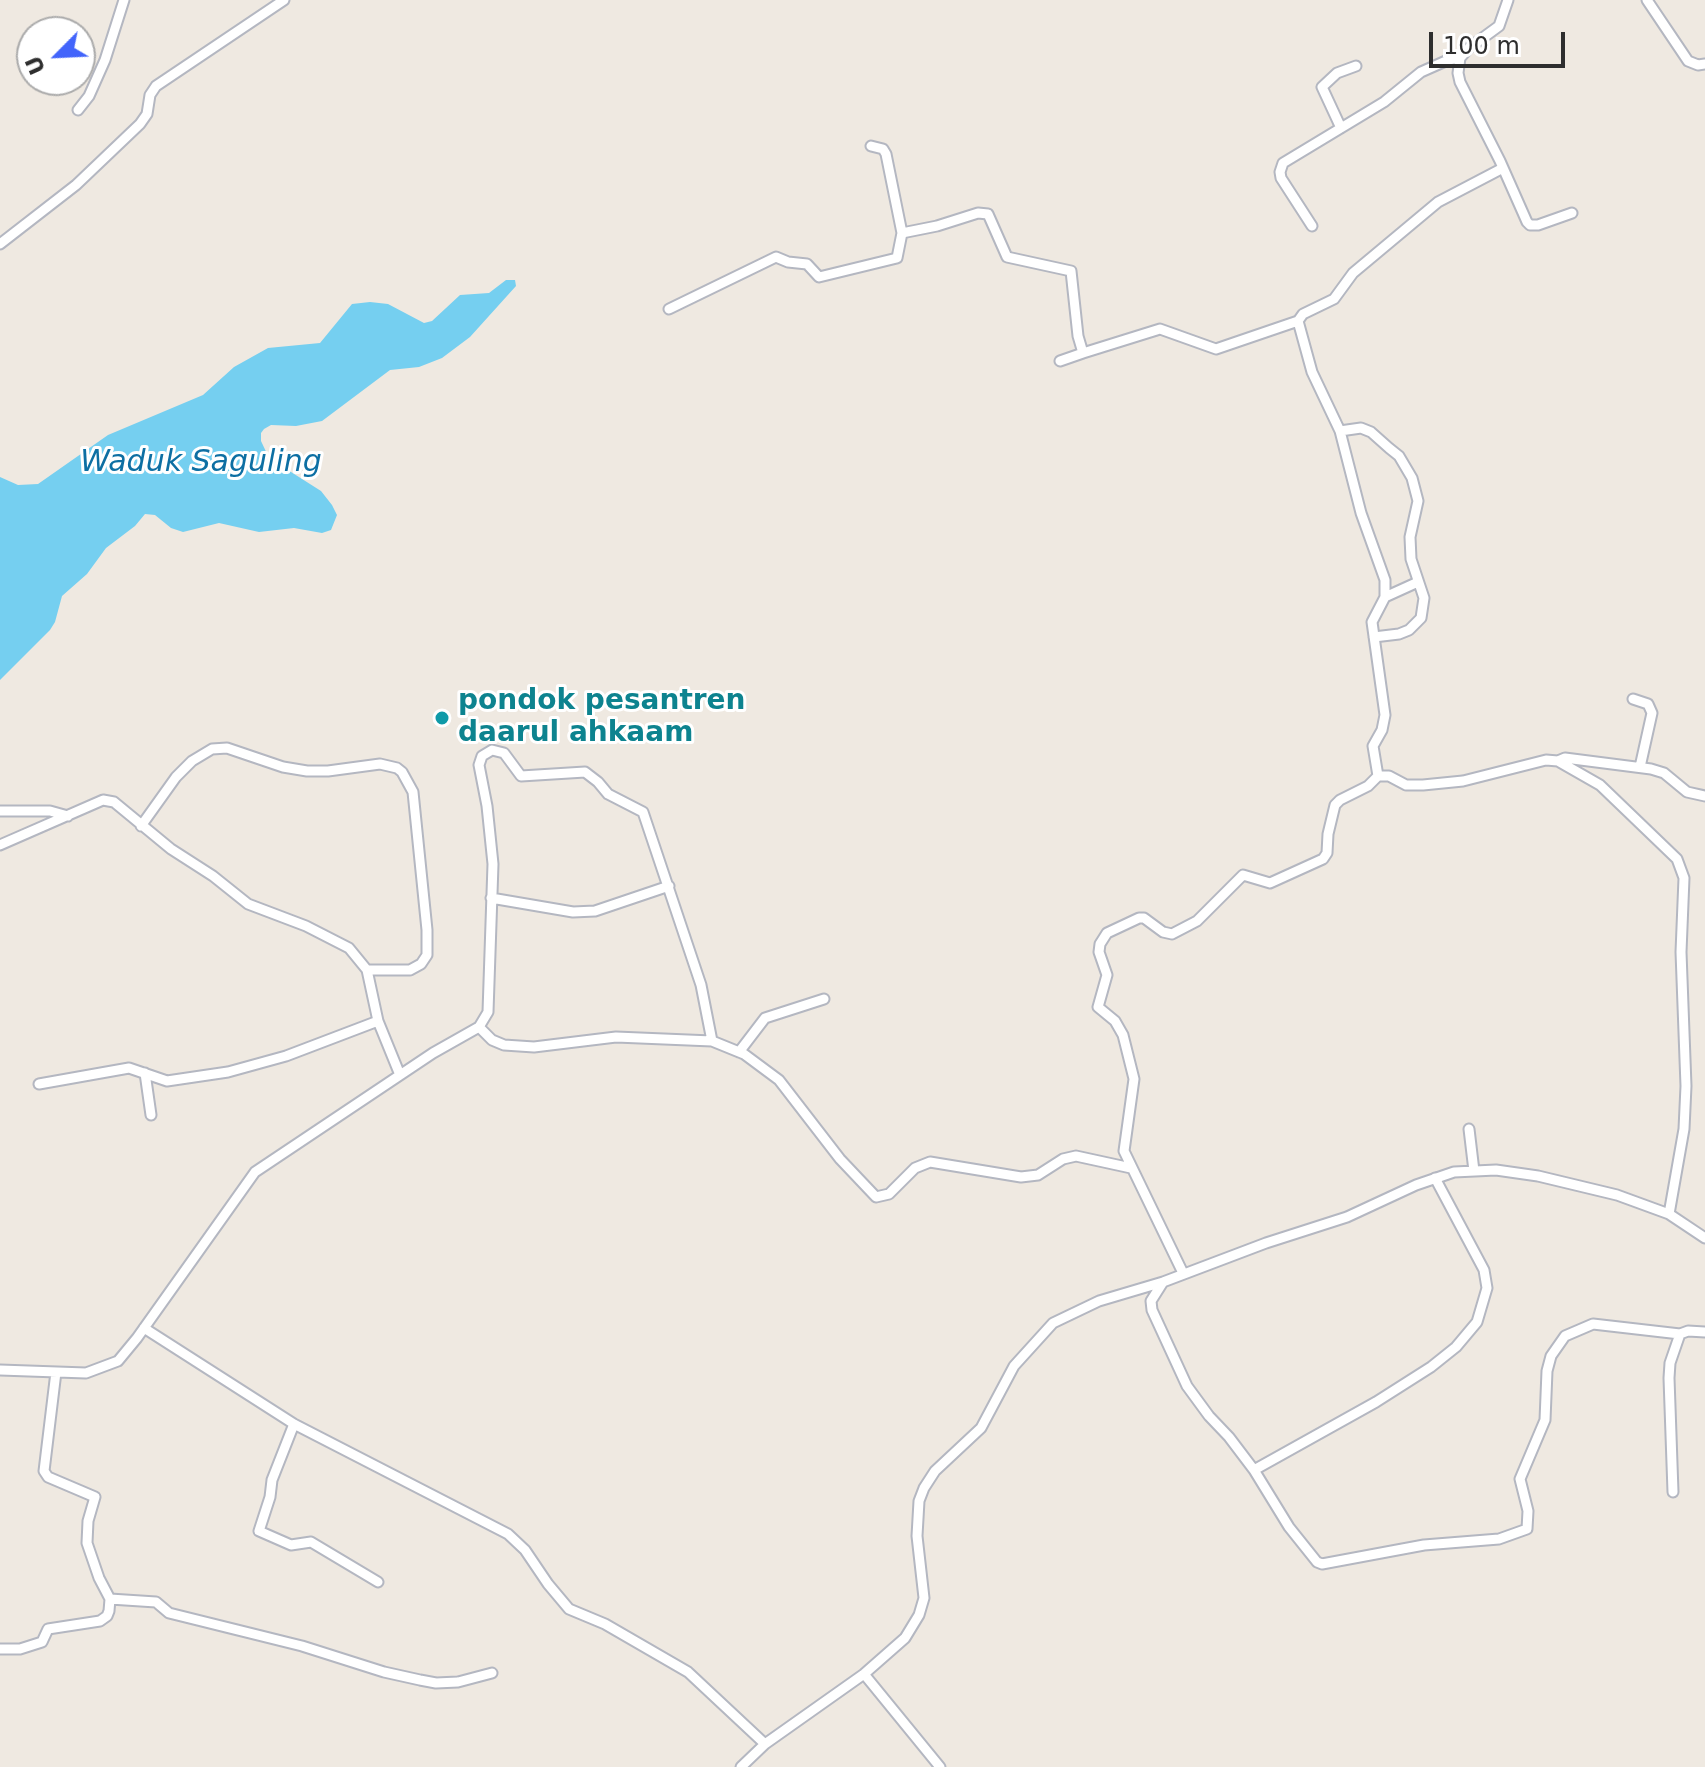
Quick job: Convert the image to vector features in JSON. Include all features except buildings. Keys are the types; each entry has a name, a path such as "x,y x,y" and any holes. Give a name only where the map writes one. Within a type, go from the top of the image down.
{"street":[{"path":"78,110 89,96 105,60 124,0"},
{"path":"0,244 76,185 140,124 147,114 150,95 156,86 284,0"},
{"path":"1508,0 1499,26 1460,58 1460,82 1530,225 1572,213"},
{"path":"1647,0 1688,61 1705,64"},
{"path":"1312,226 1281,178 1280,167 1384,102 1421,72 1460,58"},
{"path":"1341,128 1322,87 1337,73 1356,66"},
{"path":"669,309 776,257 786,262 807,264 819,277 896,259 902,233 886,152 871,146"},
{"path":"1060,361 1160,329 1216,349 1298,321 1303,314 1334,299 1353,273 1438,202 1503,168"},
{"path":"902,233 978,213 988,214 1007,257 1071,271 1078,336 1083,353"},
{"path":"1298,321 1312,372 1340,431 1361,513 1385,580 1385,597 1373,618 1385,715 1382,730 1373,746 1378,776"},
{"path":"1340,431 1361,428 1371,432 1399,456 1412,478 1418,501 1410,537 1411,559 1424,598 1421,618 1409,630 1374,637"},
{"path":"1385,597 1418,582"},
{"path":"1633,699 1648,704 1651,710 1640,767"},
{"path":"141,826 176,777 192,761 212,749 227,748 283,767 307,771 380,764 397,768 413,792 427,955 421,964 410,970 367,970"},
{"path":"0,1370 86,1373 111,1364 124,1355 255,1172 400,1075 479,1027 488,1012 491,839 479,765 482,756 492,750 504,753 521,776 585,772 608,794 643,812 701,985 712,1041"},
{"path":"1558,761 1565,758 1640,767 1664,773 1687,792 1705,796"},
{"path":"1378,776 1394,778 1406,785 1423,785 1463,781 1546,760 1558,761 1600,785 1672,852 1682,867 1681,952 1686,1086 1684,1129 1669,1214"},
{"path":"1183,1273 1131,1168 1124,1144 1134,1079 1120,1030 1115,1021 1098,1007 1107,975 1099,952 1100,944 1107,933 1139,918 1172,934 1197,921 1243,875 1270,883 1326,857 1335,805 1368,786 1378,776"},
{"path":"0,845 108,800 248,904 306,926 349,948 367,970 378,1021 400,1075"},
{"path":"0,811 50,811 68,816"},
{"path":"491,898 561,910 595,911 669,886"},
{"path":"739,1052 765,1018 824,999"},
{"path":"39,1084 129,1068 171,1081 228,1072 286,1056 378,1021"},
{"path":"479,1027 492,1040 504,1045 534,1047 616,1037 712,1041 739,1052 783,1085 840,1159 865,1189 876,1197 889,1194 915,1168 930,1162 1021,1177 1038,1175 1063,1159 1076,1156 1131,1168"},
{"path":"145,1073 151,1115"},
{"path":"1469,1129 1474,1171"},
{"path":"741,1767 765,1744 864,1674 897,1646 922,1609 924,1588 917,1536 919,1501 924,1488 935,1471 981,1428 1014,1366 1053,1323 1077,1310 1347,1217 1454,1172 1496,1170 1550,1178 1617,1195 1669,1214 1705,1238"},
{"path":"1254,1470 1376,1402 1431,1367 1456,1347 1477,1322 1487,1288 1484,1270 1435,1178"},
{"path":"1163,1282 1151,1301 1169,1351 1187,1386 1254,1470 1289,1527 1317,1562 1322,1564 1389,1550 1513,1536 1528,1526 1528,1511 1520,1479 1542,1431 1547,1371 1560,1342 1571,1332 1593,1324 1680,1334 1705,1332"},
{"path":"144,1328 294,1424 508,1534 525,1550 569,1609 605,1624 688,1672 765,1744"},
{"path":"1673,1492 1669,1378 1670,1363 1680,1334"},
{"path":"0,1649 20,1649 42,1642 46,1631 52,1628 100,1621 107,1616 110,1599 87,1543 88,1521 95,1497 45,1474 56,1372"},
{"path":"294,1424 272,1480 259,1531 291,1545 311,1542 378,1582"},
{"path":"110,1599 156,1602 169,1613 302,1646 420,1680 458,1682 492,1673"},
{"path":"864,1674 940,1767"}],"water":[{"name":"Waduk Saguling","path":"506,280 515,280 516,286 470,337 442,358 419,367 390,370 322,421 296,426 271,425 261,433 261,441 269,458 321,491 332,505 337,515 331,530 322,533 294,528 259,532 219,523 183,532 171,528 155,515 145,514 135,526 106,548 87,574 62,596 50,630 0,680 0,477 18,485 38,484 108,435 203,395 234,367 268,348 320,343 352,304 388,304 424,323 432,321 460,295 489,293"}],"place":[{"name":"pondok pesantren daarul ahkaam","path":"442,718"}]}
